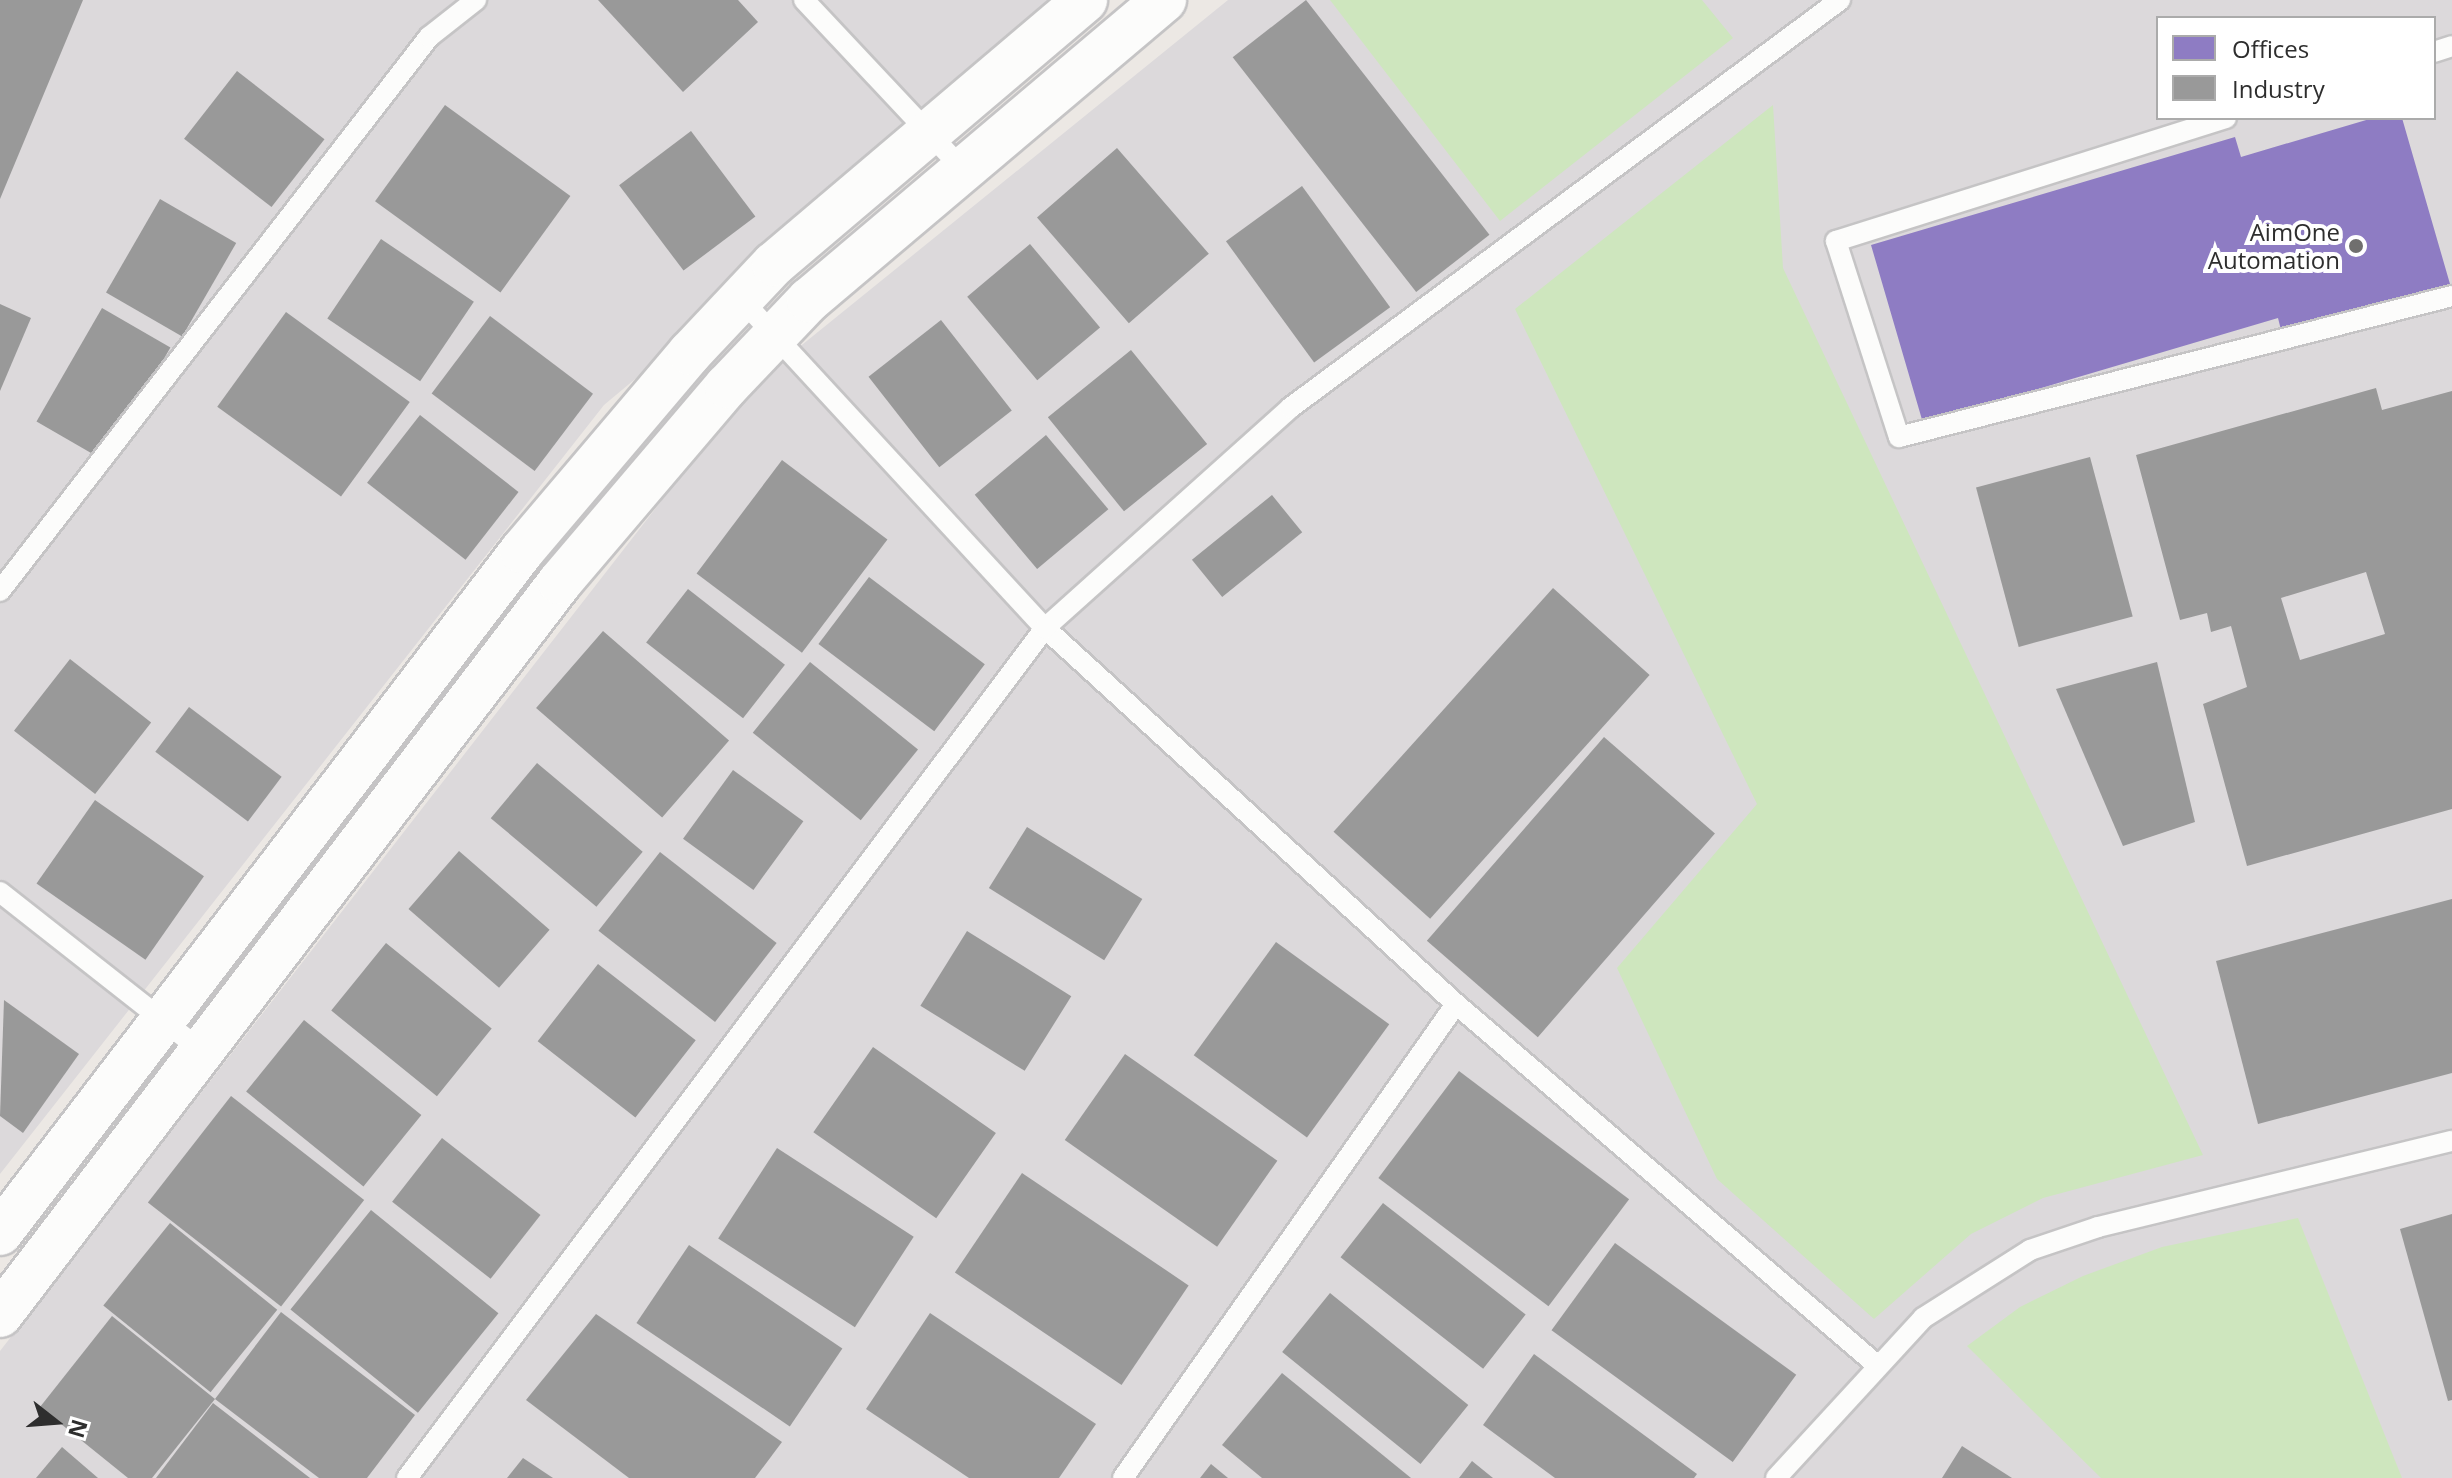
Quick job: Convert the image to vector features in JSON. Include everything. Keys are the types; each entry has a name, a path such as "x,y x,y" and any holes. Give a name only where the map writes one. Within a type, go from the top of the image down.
{"main road":[{"path":"0,1233 522,551 741,299 927,131 1085,0"},
{"path":"0,1315 560,582 775,335 961,167 1164,0"}],"lane":[{"path":"0,591 429,37 476,0"},
{"path":"804,0 961,167"},
{"path":"407,1478 1045,628 1290,408 1840,0"},
{"path":"2220,120 1836,241 1899,437 2452,296"},
{"path":"741,299 1045,628 1456,1004 1878,1366"},
{"path":"0,892 202,1051"},
{"path":"1123,1478 1456,1004"},
{"path":"1776,1478 1923,1318 2030,1250 2098,1227 2452,1141"}],"shaded area":[{"path":"0,0 1089,0 604,405 0,1174"},
{"path":"1228,0 2452,0 2452,1478 0,1478 0,1351 750,387"}],"green space":[{"path":"1330,0 1702,0 1733,38 1500,221"},
{"path":"1773,105 1783,268 2203,1155 2043,1198 1971,1234 1874,1319 1717,1179 1617,968 1757,804 1515,309"},
{"path":"2298,1218 2402,1478 2101,1478 1967,1346 2020,1307 2083,1276 2162,1247"}],"building: Offices":[{"path":"2366,120 2403,120 2450,284 2282,334 2278,318 1923,423 1871,245 2235,137 2241,157"}],"building: Industry":[{"path":"0,0 83,0 0,199"},
{"path":"598,0 738,0 758,22 683,92"},
{"path":"1306,0 1489,235 1416,292 1233,57"},
{"path":"237,71 324,139 272,207 184,139"},
{"path":"445,105 570,196 500,292 375,201"},
{"path":"691,131 755,216 684,271 619,185"},
{"path":"1117,148 1209,254 1129,323 1037,218"},
{"path":"1302,186 1390,307 1314,363 1226,241"},
{"path":"160,199 236,243 182,337 106,293"},
{"path":"381,239 474,302 420,381 327,319"},
{"path":"1030,244 1100,327 1037,380 967,297"},
{"path":"0,304 31,318 0,391"},
{"path":"102,308 170,348 105,461 36,421"},
{"path":"286,312 410,402 341,497 217,407"},
{"path":"490,316 593,394 535,471 432,393"},
{"path":"941,320 1012,411 939,467 869,377"},
{"path":"1131,350 1207,444 1124,511 1048,417"},
{"path":"2376,388 2382,410 2452,391 2452,809 2247,866 2203,704 2247,687 2231,626 2211,632 2207,613 2180,620 2136,455","holes":["2366,572 2385,634 2300,660 2281,598"]},
{"path":"420,415 519,492 466,560 367,483"},
{"path":"1046,435 1108,509 1037,569 975,495"},
{"path":"2090,457 2133,616 2019,647 1976,488"},
{"path":"782,460 887,539 802,653 697,573"},
{"path":"1272,495 1302,532 1222,597 1192,560"},
{"path":"869,577 985,664 934,731 818,644"},
{"path":"1553,588 1650,675 1430,919 1334,832"},
{"path":"688,589 785,665 743,718 646,643"},
{"path":"603,631 729,741 662,818 536,708"},
{"path":"70,659 151,722 95,794 14,731"},
{"path":"810,662 918,749 861,820 753,733"},
{"path":"2157,662 2195,822 2123,846 2056,689"},
{"path":"189,707 282,777 248,822 155,752"},
{"path":"1604,737 1715,833 1538,1037 1427,941"},
{"path":"537,763 643,852 596,907 491,818"},
{"path":"733,770 803,821 753,890 683,839"},
{"path":"95,800 204,876 145,960 36,884"},
{"path":"1027,827 1142,899 1104,960 989,888"},
{"path":"459,851 550,930 499,988 408,909"},
{"path":"660,852 777,943 715,1022 598,931"},
{"path":"2452,899 2452,1073 2258,1124 2216,961"},
{"path":"967,931 1071,996 1025,1071 920,1006"},
{"path":"1276,942 1389,1024 1307,1138 1194,1055"},
{"path":"386,943 492,1029 437,1096 331,1011"},
{"path":"598,964 696,1040 635,1118 538,1041"},
{"path":"4,1000 79,1054 23,1133 0,1116"},
{"path":"304,1020 421,1115 363,1187 246,1091"},
{"path":"873,1047 996,1133 936,1218 813,1132"},
{"path":"1125,1054 1277,1161 1217,1247 1065,1140"},
{"path":"1459,1071 1629,1199 1548,1306 1378,1178"},
{"path":"231,1096 364,1200 281,1306 148,1202"},
{"path":"442,1138 541,1215 491,1279 392,1202"},
{"path":"777,1148 914,1237 855,1327 718,1239"},
{"path":"1022,1173 1189,1285 1122,1385 955,1272"},
{"path":"1383,1203 1526,1314 1483,1369 1341,1257"},
{"path":"371,1210 498,1313 418,1413 290,1309"},
{"path":"2452,1214 2452,1400 2448,1401 2400,1229"},
{"path":"170,1223 277,1310 211,1392 103,1305"},
{"path":"1615,1243 1796,1375 1733,1462 1552,1330"},
{"path":"689,1245 842,1348 790,1426 636,1323"},
{"path":"1330,1293 1468,1405 1421,1464 1282,1352"},
{"path":"281,1312 415,1415 367,1478 319,1478 215,1399"},
{"path":"930,1313 1096,1424 1059,1478 969,1478 866,1409"},
{"path":"596,1314 782,1442 755,1478 629,1478 526,1400"},
{"path":"112,1316 215,1399 152,1478 128,1478 40,1407"},
{"path":"1534,1354 1697,1474 1694,1478 1555,1478 1483,1425"},
{"path":"1282,1373 1411,1478 1262,1478 1222,1445"},
{"path":"213,1403 310,1478 156,1478"},
{"path":"1962,1446 2012,1478 1942,1478"},
{"path":"62,1447 98,1478 36,1478"},
{"path":"523,1458 553,1478 507,1478"},
{"path":"1472,1461 1493,1478 1459,1478"},
{"path":"1211,1464 1228,1478 1200,1478"}],"place":[{"name":"AimOne Automation","path":"2356,246"}]}
